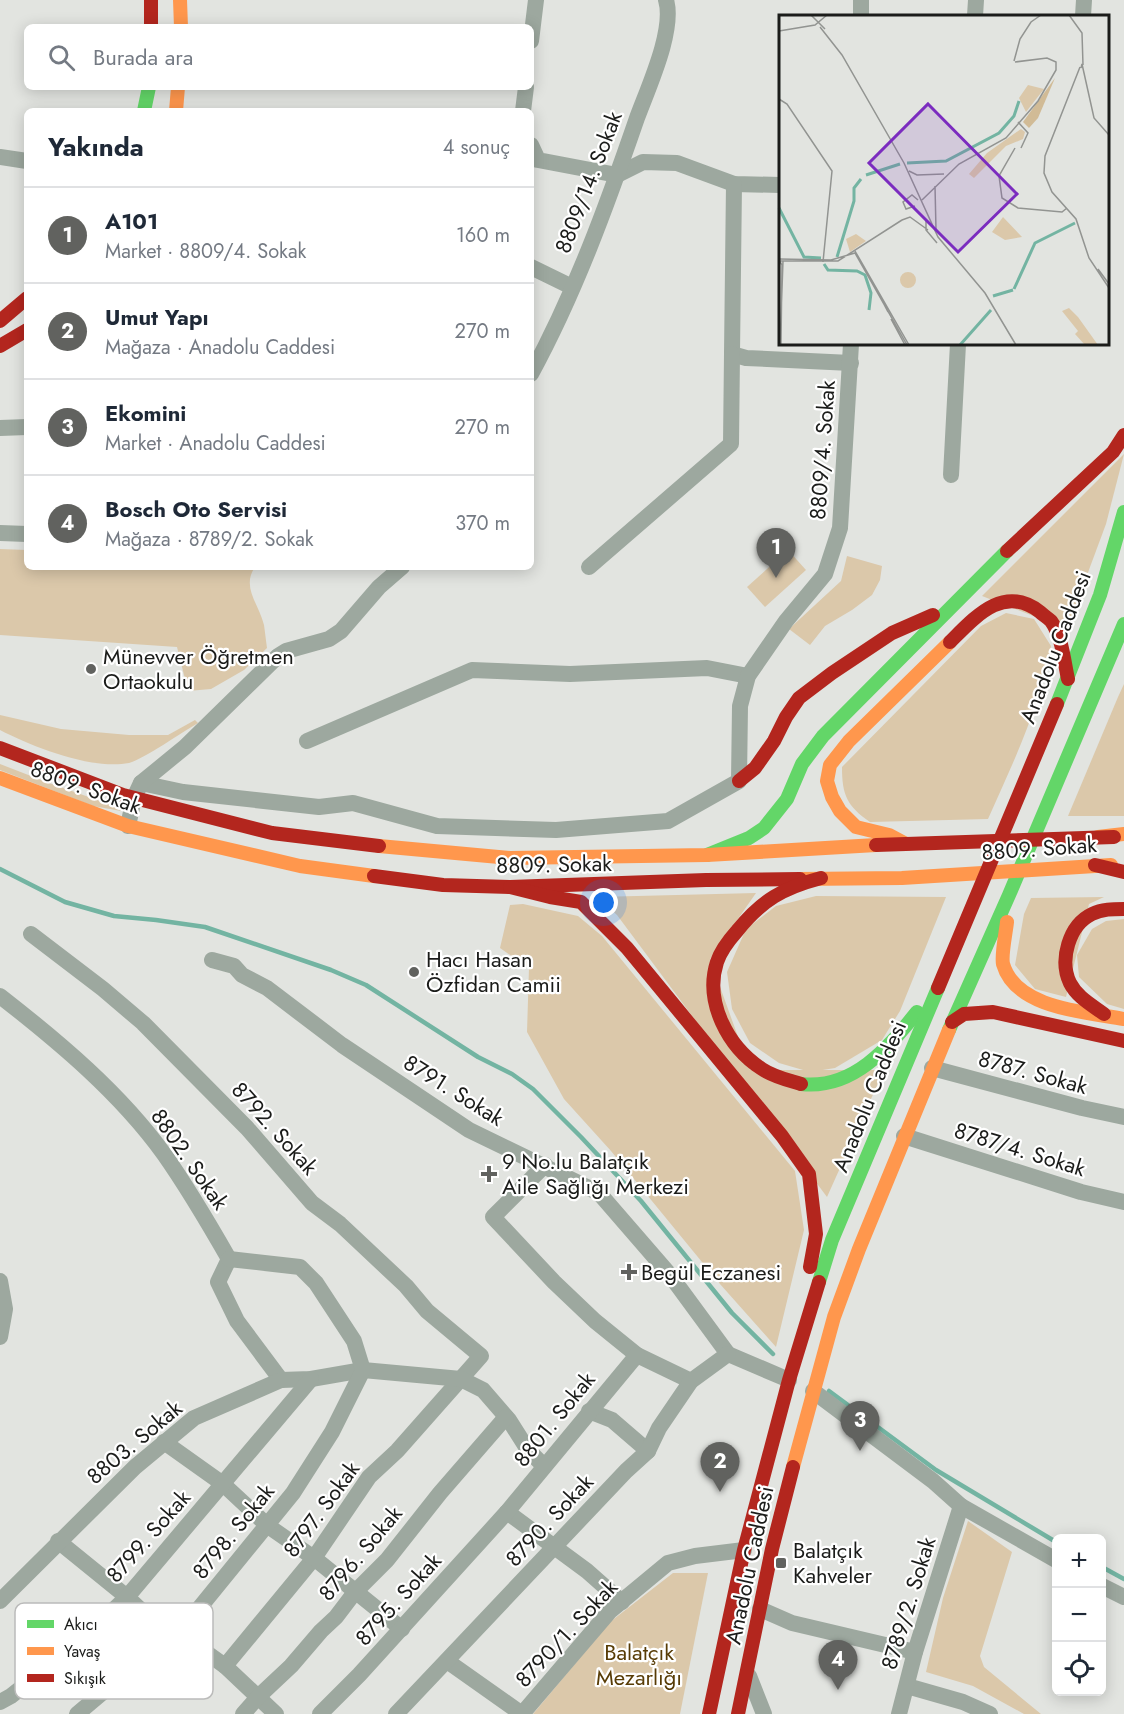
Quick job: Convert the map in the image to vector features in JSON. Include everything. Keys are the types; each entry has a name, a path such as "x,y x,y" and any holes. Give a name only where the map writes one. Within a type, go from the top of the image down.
{"main road":[{"path":"151,0 151,24"},
{"path":"180,0 181,24"},
{"path":"145,108 148,90"},
{"path":"176,108 178,90"},
{"path":"0,321 24,301"},
{"path":"0,346 24,332"},
{"path":"706,855 748,838 764,828 786,800 802,764 823,736 1031,525 1113,452 1124,435"},
{"name":"Anadolu Caddesi","path":"709,1714 744,1551 789,1380 832,1240 1068,679 1101,595 1124,512"},
{"path":"904,843 889,835 856,827 840,811 832,797 827,781 830,765 849,741 972,620 997,603 1012,600 1022,602 1032,606 1051,621 1059,639 1068,679"},
{"path":"739,781 755,768 799,698 892,633 950,608"},
{"name":"Anadolu Caddesi","path":"738,1714 772,1550 813,1391 834,1317 858,1249 932,1068 1119,643 1124,624"},
{"name":"8809. Sokak","path":"0,748 272,833 375,846 510,858 706,855 904,843 966,843 1124,836"},
{"name":"8809. Sokak","path":"0,778 128,826 300,866 443,885 510,887 706,880 902,878 1124,865"},
{"path":"1095,865 1124,872"},
{"path":"821,878 794,885 774,894 758,906 724,945 716,964 714,1004 718,1020 730,1039 743,1053 761,1067 783,1078 803,1084 823,1084 836,1080 858,1071 884,1052 937,986"},
{"path":"510,887 581,902 627,948 782,1136 808,1174 816,1234 789,1380"},
{"path":"1009,895 1002,963 1018,989 1049,1005 1124,1019"},
{"path":"1107,1016 1080,997 1070,983 1064,964 1071,936 1088,915 1107,910 1124,909"},
{"path":"952,1022 964,1014 993,1012 1124,1041"}],"street":[{"path":"533,24 536,0"},
{"name":"8809/14. Sokak","path":"534,369 572,287 617,175 662,48 668,20 666,0"},
{"path":"975,15 976,0"},
{"path":"1083,15 1084,0"},
{"path":"523,108 526,90"},
{"path":"534,153 617,175 643,162 676,163 734,184 779,185"},
{"path":"0,157 24,161"},
{"path":"589,567 731,444 734,184"},
{"path":"534,268 572,287"},
{"name":"8809/4. Sokak","path":"739,781 740,706 748,676 786,621 825,574 840,528 851,345"},
{"path":"951,475 958,345"},
{"path":"732,354 746,358 850,363"},
{"path":"0,428 24,427"},
{"path":"0,533 24,534"},
{"path":"128,826 137,791 278,656 286,651 328,639 341,631 379,587 399,570"},
{"path":"307,741 472,670 570,674 707,668 748,676"},
{"path":"137,791 183,792 319,807 353,802 437,826 556,830 668,821 739,781"},
{"name":"8792. Sokak","path":"31,934 143,1023 246,1128 312,1203 340,1224 406,1286 427,1311 481,1356"},
{"name":"8791. Sokak","path":"212,960 234,966 242,975 267,988 342,1046 469,1130 599,1193 670,1275 728,1354"},
{"name":"8802. Sokak","path":"0,996 115,1095 164,1153 207,1219 229,1259"},
{"name":"8787. Sokak","path":"932,1068 1124,1117"},
{"name":"8787/4. Sokak","path":"904,1136 1081,1192 1124,1202"},
{"path":"545,1165 493,1217 562,1290 636,1355 691,1381"},
{"path":"281,1380 237,1321 218,1282 229,1259 300,1267 316,1283 354,1341 363,1370"},
{"path":"0,1281 5,1309 0,1338"},
{"path":"728,1354 789,1380"},
{"name":"8790. Sokak","path":"396,1714 626,1471 648,1451 659,1428 691,1381 728,1354"},
{"name":"8801. Sokak","path":"507,1512 636,1355"},
{"name":"8797. Sokak","path":"225,1666 314,1558 369,1477 397,1452 481,1356"},
{"name":"8803. Sokak","path":"0,1601 135,1467 194,1418 281,1380 311,1379 363,1370 461,1379"},
{"name":"8798. Sokak","path":"204,1603 293,1493 332,1432 363,1370"},
{"name":"8799. Sokak","path":"121,1603 311,1379"},
{"path":"461,1379 483,1390 506,1417 528,1450 544,1466"},
{"path":"813,1391 933,1481 961,1506 1052,1558"},
{"path":"589,1411 612,1420 648,1451"},
{"name":"8796. Sokak","path":"243,1714 291,1666 387,1560 440,1493 506,1417"},
{"path":"164,1442 223,1484 268,1526 314,1558 402,1629"},
{"name":"8789/2. Sokak","path":"899,1714 915,1652 961,1506"},
{"path":"507,1512 587,1571 622,1602"},
{"name":"8795. Sokak","path":"320,1714 402,1629 507,1512"},
{"path":"58,1541 133,1603"},
{"name":"8790/1. Sokak","path":"522,1714 610,1611 668,1563 695,1556 744,1551"},
{"path":"1105,1588 1124,1597"},
{"path":"760,1609 792,1623 915,1652"},
{"path":"213,1657 276,1714"},
{"path":"447,1661 522,1714"},
{"path":"748,1671 764,1714"},
{"path":"907,1686 963,1702 990,1714"},
{"name":"8799. Sokak","path":"0,1702 15,1691"},
{"name":"8798. Sokak","path":"77,1714 95,1699"}],"green space":[{"path":"1124,454 1106,524 1067,629 982,596"},
{"path":"0,549 24,550 24,570 253,570 250,589 262,617 267,648 244,670 211,689 188,691 177,647 0,635"},
{"path":"788,550 806,570 765,607 747,587"},
{"path":"847,556 882,566 880,580 872,595 825,626 810,645 789,629 841,581"},
{"path":"1006,613 1034,619 1051,646 1033,713 988,819 870,822 856,811 847,799 842,767 981,626"},
{"path":"1124,684 1124,816 1068,816 1118,697"},
{"path":"0,715 61,729 129,735 168,735 195,720 198,723 136,761 114,764 80,760 45,750 0,730"},
{"path":"0,764 120,808 121,811 93,806 0,770"},
{"path":"756,893 710,959 750,1070 884,1070 827,1197 617,915 597,897"},
{"path":"816,896 946,897 900,1011 882,1040 835,1068 810,1072 779,1063 750,1043 732,1009 727,972 746,929 776,906"},
{"path":"1104,897 1089,904 1066,997 1035,989 1015,965 1024,914 1031,898"},
{"path":"523,904 578,916 602,936 795,1171 804,1230 776,1347 720,1284 611,1151 564,1099 527,1032 529,968 500,948 510,905"},
{"path":"1124,919 1124,1009 1107,1004 1079,977 1077,955 1092,929 1106,921"},
{"path":"968,1521 1012,1552 980,1656 984,1667 1041,1714 1024,1714 973,1686 926,1672 943,1598"},
{"name":"Balatçık Mezarlığı","path":"673,1573 708,1573 680,1714 533,1714 610,1622"}],"waterway":[{"path":"0,869 65,902 114,916 205,927 331,970 366,985 478,1057 512,1074 533,1089 641,1201 732,1313 773,1354"},
{"path":"829,1391 936,1470 1052,1540"},
{"path":"1106,1569 1124,1579"}],"traffic: fast":[{"path":"145,108 148,90"},
{"path":"1057,704 1100,595 1124,512"},
{"path":"707,855 749,838 764,828 787,799 802,764 823,736 1007,551"},
{"path":"949,1030 1124,624"},
{"path":"819,1282 832,1240 938,988"},
{"path":"801,1084 820,1084 837,1080 868,1064 917,1012"}],"traffic: slow":[{"path":"180,0 181,24"},
{"path":"176,108 178,90"},
{"path":"904,843 889,835 856,827 840,811 827,781 830,765 849,741 950,642"},
{"path":"0,778 128,826 300,866 374,876"},
{"path":"1098,837 1124,834"},
{"path":"379,846 510,858 707,855 876,845"},
{"path":"800,879 902,878 1111,865"},
{"path":"1007,922 1003,964 1010,979 1022,991 1054,1006 1124,1019"},
{"path":"793,1467 834,1317 859,1249 949,1030"}],"traffic: jam":[{"path":"151,0 151,24"},
{"path":"0,321 24,301"},
{"path":"0,346 24,332"},
{"path":"1007,551 1113,452 1124,435"},
{"path":"950,642 970,622 991,607 1003,602 1014,601 1027,604 1051,621 1055,627 1068,679"},
{"path":"739,781 755,768 799,698 892,633 933,615"},
{"path":"938,988 1057,704"},
{"path":"0,748 123,795 272,833 379,846"},
{"path":"876,845 1114,837"},
{"path":"1095,865 1124,872"},
{"path":"374,876 443,885 510,887 800,879"},
{"path":"801,1084 767,1072 739,1049 729,1036 717,1008 714,977 723,949 755,911 784,891 821,878"},
{"path":"510,887 581,902 627,948 782,1136 809,1174 816,1234 810,1267"},
{"path":"1104,1014 1073,988 1067,974 1066,954 1072,935 1084,919 1100,911 1124,909"},
{"path":"952,1022 964,1014 993,1012 1124,1041"},
{"path":"709,1714 744,1550 789,1380 819,1282"},
{"path":"738,1714 772,1549 793,1467"}],"place":[{"name":"A101","path":"776,578"},
{"name":"Münevver Öğretmen Ortaokulu","path":"91,669"},
{"name":"Hacı Hasan Özfidan Camii","path":"414,972"},
{"name":"9 No.lu Balatçık Aile Sağlığı Merkezi","path":"489,1174"},
{"name":"Begül Eczanesi","path":"629,1272"},
{"name":"Ekomini","path":"860,1451"},
{"name":"Umut Yapı","path":"720,1492"},
{"name":"Balatçık Kahveler","path":"781,1563"},
{"name":"Bosch Oto Servisi","path":"838,1690"}]}
